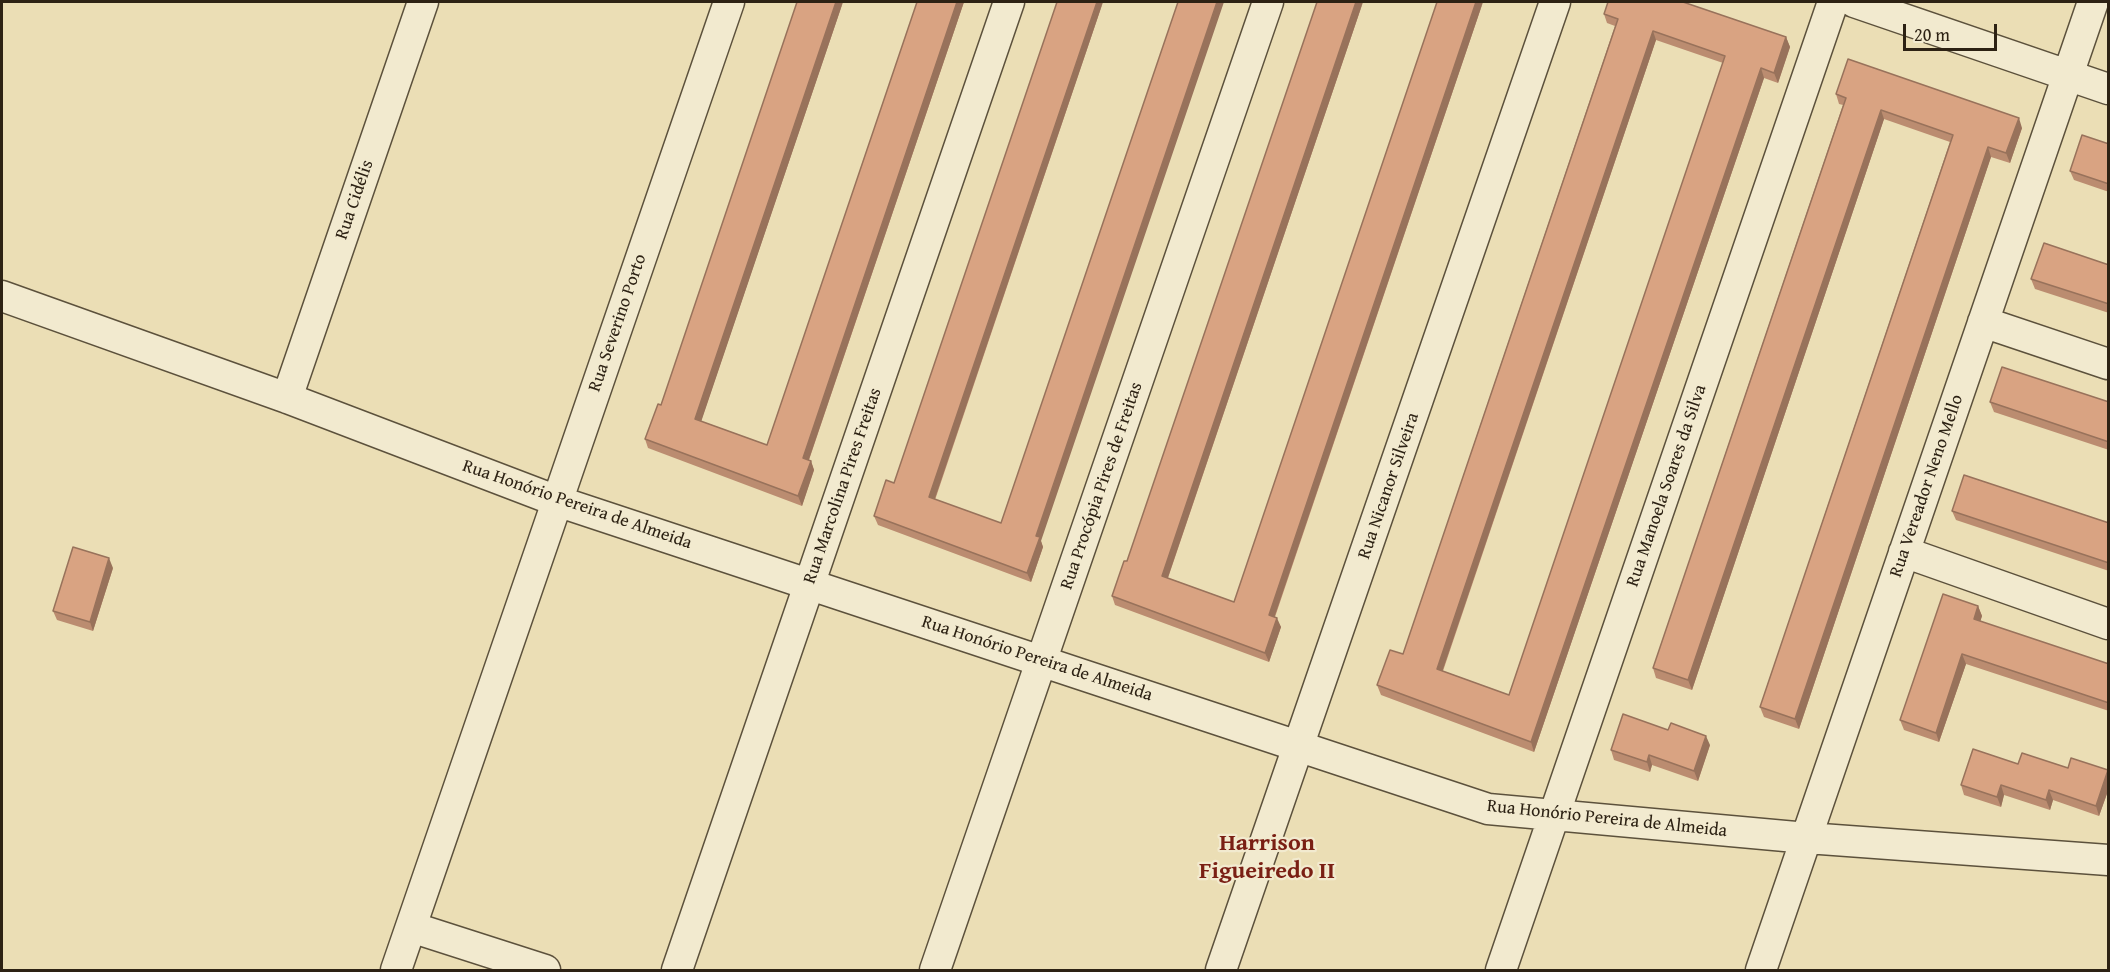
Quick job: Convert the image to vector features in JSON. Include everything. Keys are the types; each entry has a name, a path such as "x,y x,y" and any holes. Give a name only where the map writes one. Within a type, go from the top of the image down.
{"street":[{"name":"Rua Cidélis","path":"287,398 423,2"},
{"name":"Rua Severino Porto","path":"396,970 729,2"},
{"name":"Rua Marcolina Pires Freitas","path":"677,970 1009,2"},
{"name":"Rua Procópia Pires de Freitas","path":"935,970 1268,2"},
{"name":"Rua Nicanor Silveira","path":"1221,970 1555,2"},
{"name":"Rua Manoela Soares da Silva","path":"1501,970 1833,2"},
{"path":"1854,2 2109,89"},
{"name":"Rua Vereador Neno Mello","path":"1761,970 2093,2"},
{"name":"Rua Honório Pereira de Almeida","path":"2,296 287,398 557,501 1488,809 1806,838 2109,860"},
{"path":"1983,322 2109,364"},
{"path":"1904,552 2109,624"},
{"path":"411,927 545,970"}],"building":[{"path":"797,2 836,2 695,419 767,445 917,2 957,2 803,458 811,461 798,496 645,439 658,404 661,405"},
{"path":"1057,2 1097,2 929,497 1001,523 1178,2 1217,2 1036,536 1040,537 1027,573 874,516 886,480 894,483"},
{"path":"1317,2 1356,2 1162,576 1234,602 1437,2 1476,2 1269,615 1277,618 1265,653 1112,596 1124,561 1127,561"},
{"path":"1608,2 1683,2 1786,37 1774,73 1761,68 1531,742 1377,685 1390,650 1403,654 1618,19 1604,14","holes":["1653,31 1725,56 1509,695 1437,669"]},
{"path":"1848,59 2019,118 2006,153 1988,147 1795,719 1760,707 1953,135 1881,110 1688,680 1653,668 1846,98 1836,94"},
{"path":"2082,135 2109,144 2109,184 2070,171"},
{"path":"2044,243 2109,265 2109,304 2031,279"},
{"path":"2002,367 2109,402 2109,442 1990,402"},
{"path":"1964,475 2109,523 2109,563 1952,511"},
{"path":"73,547 109,558 90,622 53,611"},
{"path":"1943,594 1978,606 1974,619 2109,664 2109,703 1962,654 1936,733 1900,720"},
{"path":"1623,714 1668,730 1671,723 1706,736 1694,771 1649,755 1647,762 1611,750"},
{"path":"1973,749 2018,764 2022,753 2068,768 2071,758 2108,770 2096,806 2049,790 2046,800 2001,785 1997,797 1961,785"}],"district":[{"name":"Harrison Figueiredo II","path":"1267,858"}]}
